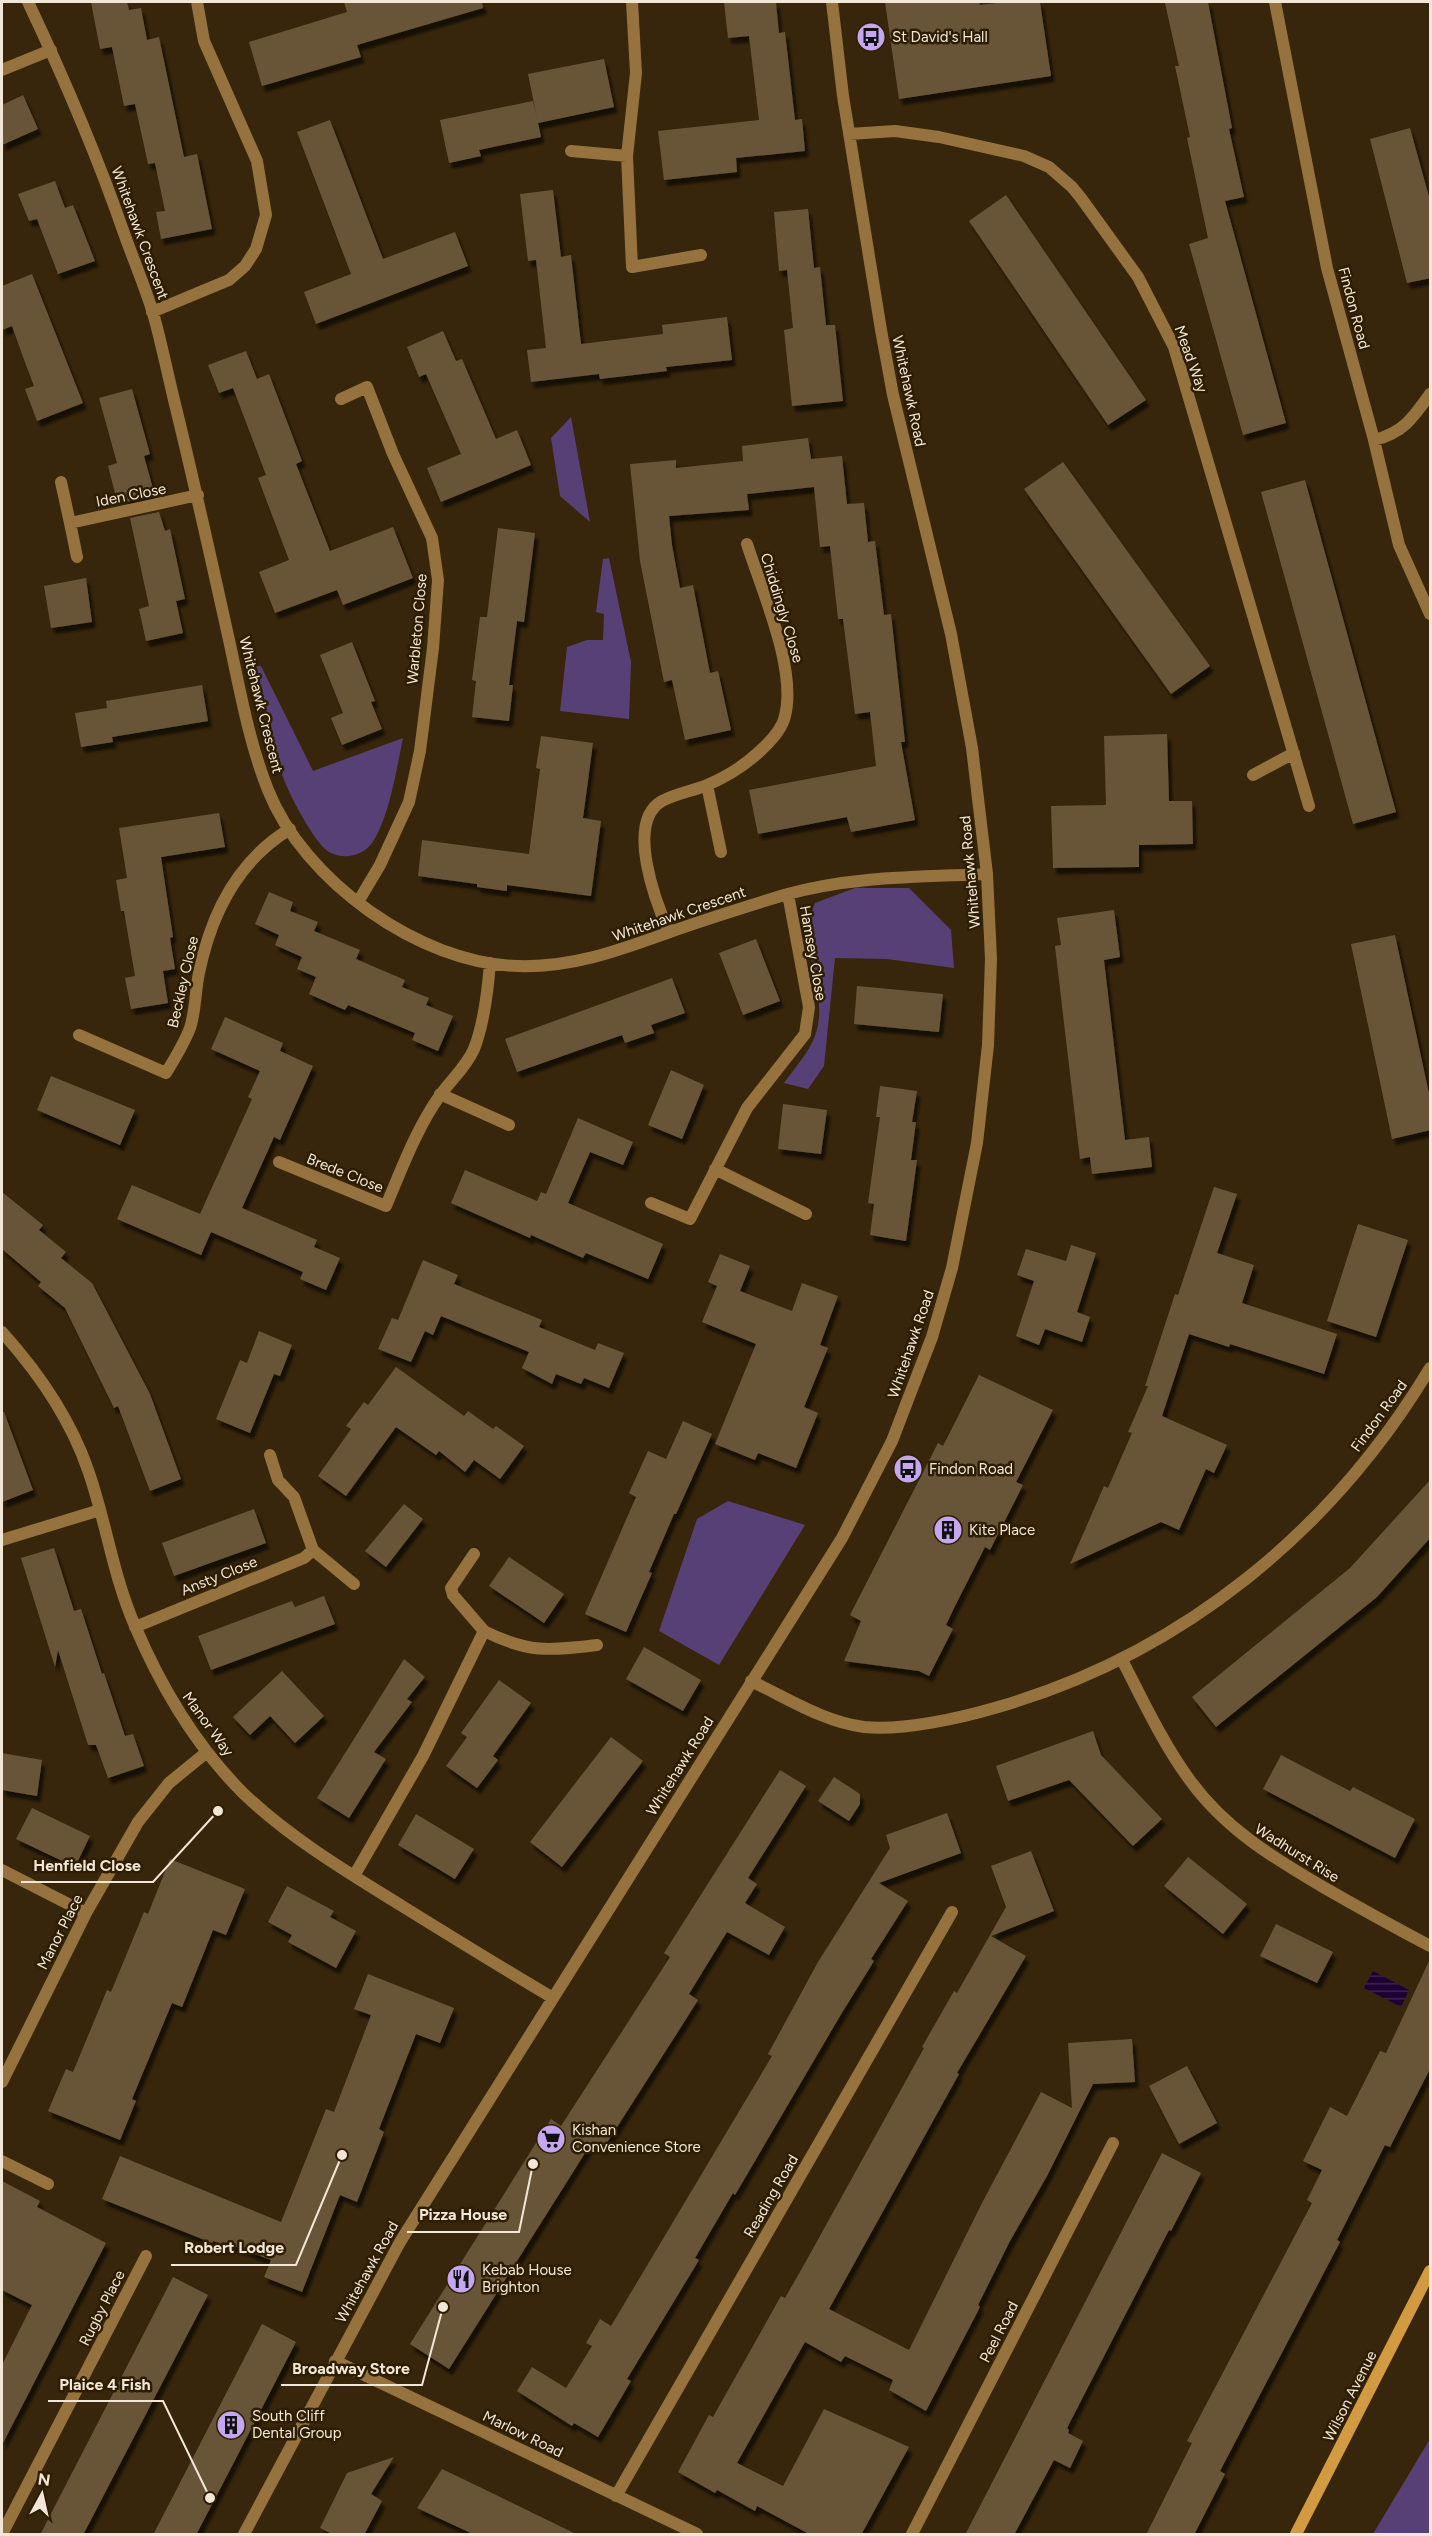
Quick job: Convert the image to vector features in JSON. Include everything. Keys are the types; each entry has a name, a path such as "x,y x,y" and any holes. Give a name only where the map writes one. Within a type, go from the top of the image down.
{"street":[{"name":"Whitehawk Crescent","path":"28,2 51,50 102,171 152,312 198,495 256,754 268,792 290,829 316,863 358,902 388,923 420,940 459,956 490,963 550,966 583,961 623,950 669,932 788,894 843,882 987,874"},
{"path":"152,312 229,280 245,266 256,249 266,215 257,161 204,41 197,2"},
{"path":"632,2 636,73 627,156 632,267 701,255"},
{"name":"Whitehawk Road","path":"244,2535 400,2242 842,1538 892,1441 932,1337 952,1268 977,1143 987,1045 990,970 987,874 972,748 951,634 893,395 849,134 832,2"},
{"name":"Findon Road","path":"1275,2 1328,268 1400,545 1431,614"},
{"path":"2,70 51,50"},
{"name":"Mead Way","path":"849,134 895,131 939,137 1038,160 1066,181 1138,278 1174,347 1309,806"},
{"path":"571,151 627,156"},
{"name":"Warbleton Close","path":"341,399 367,387 393,454 432,538 438,580 433,648 420,751 409,802 385,855 358,902"},
{"path":"1374,440 1393,435 1414,417 1431,394"},
{"path":"61,482 77,557"},
{"name":"Iden Close","path":"70,523 198,495"},
{"name":"Chiddingly Close","path":"669,932 658,909 648,870 644,829 650,812 662,801 707,785 746,764 769,743 785,719 788,698 786,665 747,544"},
{"path":"1253,775 1294,753"},
{"path":"707,785 721,852"},
{"name":"Beckley Close","path":"79,1035 166,1073 189,1030 194,1014 198,975 219,904 242,869 272,840 290,829"},
{"name":"Hamsey Close","path":"651,1203 690,1219 747,1108 805,1034 809,1007 788,894"},
{"name":"Brede Close","path":"279,1162 386,1206 411,1146 440,1094 468,1062 474,1050 490,963"},
{"path":"440,1094 509,1125"},
{"path":"715,1169 806,1214"},
{"name":"Manor Way","path":"2,1332 24,1358 61,1412 88,1470 123,1594 135,1627 166,1691 207,1752 242,1792 298,1839 553,1998"},
{"name":"Findon Road","path":"751,1681 818,1714 864,1727 881,1727 945,1720 982,1712 1051,1690 1122,1660 1196,1616 1275,1557 1311,1523 1381,1444 1431,1368"},
{"path":"270,1455 278,1480 294,1497 313,1550 354,1584"},
{"path":"2,1540 100,1510"},
{"name":"Ansty Close","path":"135,1627 304,1558 313,1550"},
{"path":"474,1554 451,1588 453,1594 484,1631 505,1642 528,1648 546,1650 597,1645"},
{"path":"354,1876 423,1756 484,1631"},
{"name":"Wadhurst Rise","path":"1122,1660 1160,1733 1189,1779 1214,1809 1240,1834 1269,1856 1380,1920 1431,1946"},
{"name":"Manor Place","path":"2,2082 86,1913 138,1822 169,1783 207,1752"},
{"path":"2,1870 86,1913"},
{"name":"Reading Road","path":"616,2496 952,1912"},
{"name":"Peel Road","path":"912,2535 1113,2143"},
{"path":"2,2161 48,2184"},
{"name":"Rugby Place","path":"2,2535 146,2256"},
{"name":"Wilson Avenue","path":"1296,2535 1431,2271"},
{"name":"Marlow Road","path":"335,2361 697,2535"}],"shaded area":[{"path":"571,417 590,522 560,496 551,438"},
{"path":"609,558 631,662 629,719 560,711 567,647 587,640 603,640 604,614 596,612 603,559"},
{"path":"256,666 261,666 313,771 403,738 392,792 383,821 372,843 362,852 342,856 324,848 299,810 280,768"},
{"path":"855,888 909,888 951,930 954,968 887,959 835,958 824,1066 808,1089 784,1083 812,1042 819,1019 817,986 809,937 810,920 815,903"},
{"path":"728,1501 805,1525 719,1665 659,1631 697,1519"},
{"path":"1373,1971 1409,1990 1401,2007 1364,1988"},
{"path":"1430,2439 1430,2534 1373,2534"}],"building":[{"path":"91,2 127,2 129,10 141,8 147,40 159,37 184,157 197,154 212,229 161,239 156,212 165,211 155,163 148,164 135,104 124,106 112,47 100,49"},
{"path":"344,2 482,2 483,8 357,45 361,57 262,86 249,42 347,12"},
{"path":"724,2 776,2 779,33 785,32 795,120 802,119 805,151 736,158 737,172 664,180 658,131 759,120 749,36 728,38"},
{"path":"885,2 979,2 980,5 1040,2 1051,76 899,99"},
{"path":"1208,2 1232,128 1229,129 1244,197 1225,201 1286,423 1243,435 1189,244 1208,238 1187,138 1190,137 1175,66 1179,66 1165,3"},
{"path":"604,59 614,107 538,123 541,137 479,150 481,156 449,163 440,120 533,101 537,118 528,74"},
{"path":"23,95 38,129 2,145 2,105"},
{"path":"330,120 383,259 455,232 468,266 316,324 304,292 351,274 297,132"},
{"path":"1410,128 1431,204 1431,278 1407,283 1370,139"},
{"path":"55,181 65,208 73,205 95,261 58,274 37,219 29,221 18,194"},
{"path":"553,190 561,257 571,255 581,344 663,334 662,325 727,317 732,360 666,367 667,371 600,379 599,374 531,382 527,350 546,348 536,260 528,261 520,194"},
{"path":"1006,195 1146,400 1108,425 969,221"},
{"path":"808,209 814,268 820,267 826,325 835,325 843,401 792,406 784,330 793,328 787,270 779,271 774,212"},
{"path":"32,274 83,403 37,421 25,389 34,386 12,326 2,330 2,286"},
{"path":"443,331 456,361 462,359 496,439 517,430 531,465 441,502 427,468 461,454 426,374 419,377 407,347"},
{"path":"246,351 257,379 269,374 302,461 296,464 330,551 393,527 413,578 343,605 337,590 275,613 259,572 289,560 258,478 266,475 233,388 219,393 208,365"},
{"path":"132,389 150,454 144,456 155,496 126,502 124,495 116,497 108,466 117,463 99,398"},
{"path":"808,438 811,459 842,456 847,504 864,503 868,542 875,541 884,615 891,614 905,742 901,742 915,820 851,832 847,817 758,834 749,790 876,766 870,712 855,714 843,619 838,619 830,546 820,547 814,487 747,494 749,510 669,516 680,588 693,585 710,673 718,671 731,730 685,740 672,680 664,682 640,561 630,464 676,460 676,468 743,461 742,446"},
{"path":"1063,462 1210,666 1171,694 1024,489"},
{"path":"1305,480 1396,812 1353,824 1261,492"},
{"path":"159,512 165,531 170,529 185,599 176,601 183,633 146,641 139,609 149,606 130,518"},
{"path":"498,528 535,533 524,622 517,621 509,685 513,685 509,721 472,717 476,681 472,680 480,617 487,617"},
{"path":"86,578 92,622 51,628 44,586"},
{"path":"352,642 375,701 371,702 382,729 342,745 331,718 343,713 320,655"},
{"path":"202,685 208,721 112,737 113,742 81,747 75,713 107,708 106,701"},
{"path":"1167,734 1169,801 1192,801 1193,844 1139,845 1139,867 1053,868 1051,806 1106,805 1104,736"},
{"path":"541,736 593,743 583,818 601,821 591,896 507,885 507,891 477,887 477,884 418,876 422,840 529,854 540,769 536,768"},
{"path":"219,813 225,847 161,857 173,937 170,938 175,969 163,971 168,1003 131,1009 125,978 135,976 124,911 121,911 116,880 127,878 119,828"},
{"path":"269,892 293,902 290,911 318,922 314,931 360,950 356,959 405,980 402,987 429,998 426,1005 453,1016 438,1051 412,1040 415,1033 348,1005 345,1010 309,994 316,977 297,969 302,957 275,945 279,935 255,924"},
{"path":"1114,910 1120,957 1104,960 1125,1140 1149,1137 1152,1167 1092,1174 1090,1157 1080,1159 1055,946 1061,945 1057,918"},
{"path":"1395,935 1431,1103 1431,1130 1392,1139 1351,944"},
{"path":"756,939 780,1001 743,1015 719,953"},
{"path":"672,978 685,1013 651,1025 654,1033 625,1043 622,1035 517,1072 505,1039"},
{"path":"857,986 943,994 939,1032 854,1024"},
{"path":"225,1017 283,1043 280,1051 313,1066 280,1140 274,1137 242,1208 317,1240 314,1247 340,1258 326,1290 300,1279 303,1272 211,1232 201,1255 117,1219 132,1185 200,1214 252,1099 248,1097 260,1071 211,1049"},
{"path":"671,1070 704,1085 682,1139 648,1125"},
{"path":"51,1076 135,1110 120,1145 37,1110"},
{"path":"880,1086 917,1091 912,1122 916,1122 911,1160 917,1160 906,1241 870,1235 874,1204 868,1203 880,1117 876,1117"},
{"path":"783,1104 827,1110 821,1154 778,1149"},
{"path":"578,1118 633,1142 623,1165 590,1152 568,1203 663,1244 648,1279 586,1253 583,1258 531,1235 530,1238 451,1203 465,1170 537,1201 541,1192 546,1194"},
{"path":"1214,1187 1237,1194 1217,1253 1254,1265 1242,1303 1337,1334 1324,1374 1230,1344 1229,1347 1189,1334 1162,1416 1227,1445 1214,1473 1206,1469 1179,1530 1161,1522 1070,1564 1104,1486 1108,1488 1132,1433 1128,1432 1148,1386 1145,1386 1175,1294 1178,1295"},
{"path":"2,1192 43,1225 39,1230 66,1252 61,1258 92,1283 150,1394 181,1479 150,1491 118,1406 114,1408 65,1308 38,1286 41,1282 2,1249"},
{"path":"1358,1224 1408,1240 1376,1337 1327,1321"},
{"path":"1071,1245 1096,1253 1077,1312 1090,1317 1082,1342 1045,1329 1039,1345 1016,1336 1034,1281 1017,1275 1026,1249 1066,1261"},
{"path":"720,1254 750,1266 740,1291 792,1311 802,1283 838,1296 820,1345 828,1348 804,1407 818,1413 796,1468 758,1453 755,1460 715,1444 756,1344 702,1322 717,1286 708,1282"},
{"path":"423,1260 458,1275 454,1284 542,1320 539,1327 595,1350 598,1343 624,1353 609,1388 584,1378 581,1384 556,1374 552,1384 522,1368 529,1352 441,1316 433,1335 425,1331 411,1362 378,1349 392,1318 398,1320"},
{"path":"259,1331 292,1345 280,1376 274,1374 250,1433 216,1419 240,1360 247,1363"},
{"path":"396,1367 464,1416 468,1411 493,1429 496,1426 524,1446 500,1479 474,1460 465,1472 439,1451 436,1455 396,1427 346,1496 318,1476 351,1429 346,1426 364,1402 368,1405"},
{"name":"Kite Place","path":"979,1375 1053,1410 1016,1482 1023,1485 990,1550 985,1547 954,1608 946,1625 953,1629 929,1676 919,1671 844,1661 861,1621 850,1615 938,1443 943,1446"},
{"path":"2,1412 4,1412 33,1490 2,1502"},
{"path":"683,1421 712,1434 676,1514 674,1514 649,1572 652,1573 626,1632 585,1614 636,1497 629,1493 648,1451 666,1459"},
{"path":"1431,1479 1431,1537 1377,1597 1216,1727 1192,1697 1350,1568"},
{"path":"404,1504 423,1519 386,1567 365,1551"},
{"path":"254,1509 266,1543 174,1576 162,1543"},
{"path":"54,1548 74,1611 81,1609 125,1736 133,1734 144,1766 108,1778 96,1745 88,1745 58,1650 55,1667 21,1558"},
{"path":"509,1557 564,1594 544,1623 489,1586"},
{"path":"324,1596 335,1624 211,1670 198,1636 292,1601 295,1607"},
{"path":"644,1647 701,1680 683,1711 626,1679"},
{"path":"404,1659 425,1677 407,1699 412,1702 374,1752 386,1759 349,1818 317,1798"},
{"path":"282,1671 324,1716 295,1743 270,1716 250,1735 233,1717"},
{"path":"499,1680 531,1703 493,1756 498,1760 477,1788 446,1766 467,1737 461,1733"},
{"path":"1093,1731 1101,1755 1162,1819 1133,1846 1069,1780 1008,1801 996,1766"},
{"path":"611,1737 643,1761 562,1867 530,1842"},
{"path":"2,1753 42,1760 37,1796 2,1790"},
{"path":"1281,1755 1350,1791 1353,1787 1415,1819 1395,1858 1263,1789"},
{"path":"780,1770 806,1786 748,1878 757,1884 745,1903 785,1927 769,1955 727,1932 689,1994 698,2000 681,2027 603,2149 592,2142 449,2369 410,2344 551,2119 561,2126 670,1957 664,1953"},
{"path":"834,1777 860,1794 860,1804 849,1821 818,1801"},
{"path":"32,1808 90,1836 75,1867 16,1839"},
{"path":"947,1813 961,1853 879,1883 908,1901 871,1959 874,1961 735,2195 733,2193 695,2258 699,2260 627,2379 631,2381 598,2437 574,2423 572,2426 517,2391 532,2367 566,2388 592,2346 586,2343 600,2319 611,2326 772,2056 768,2054 818,1962 890,1848 886,1835"},
{"path":"416,1814 474,1849 455,1879 398,1845"},
{"path":"1031,1851 1054,1911 991,1936 1026,1956 957,2073 959,2074 829,2309 909,2350 982,2203 1041,2092 1072,2108 1068,2043 1132,2039 1135,2082 1093,2084 1047,2176 1010,2241 978,2305 980,2307 926,2411 889,2390 893,2380 845,2356 841,2362 805,2342 737,2463 783,2486 824,2409 909,2447 861,2535 811,2535 757,2506 755,2511 717,2490 715,2493 678,2472 709,2415 713,2417 781,2296 785,2298 924,2048 922,2047 954,1991 957,1993 1006,1907 991,1866"},
{"path":"1188,1857 1247,1904 1223,1934 1164,1886"},
{"path":"170,1859 245,1889 226,1935 213,1930 182,2007 172,2003 132,2099 136,2101 120,2140 48,2111 66,2069 73,2072 107,1990 111,1992 144,1912 148,1914"},
{"path":"287,1886 334,1911 330,1917 356,1931 336,1968 288,1942 292,1935 268,1922"},
{"path":"1276,1924 1333,1952 1317,1983 1260,1956"},
{"path":"1431,1957 1431,2067 1390,2147 1385,2145 1337,2240 1340,2242 1220,2471 1225,2474 1194,2535 1146,2535 1192,2443 1187,2441 1312,2203 1307,2200 1322,2170 1303,2161 1330,2107 1347,2116 1380,2051 1386,2053"},
{"path":"368,1974 454,2008 440,2043 416,2034 379,2129 384,2132 357,2202 340,2195 302,2292 264,2277 271,2260 223,2242 222,2244 213,2241 212,2243 102,2199 120,2156 281,2222 326,2109 334,2112 371,2015 354,2009"},
{"path":"1187,2066 1217,2123 1179,2144 1149,2086"},
{"path":"1162,2153 1201,2173 1171,2231 1169,2230 1067,2428 1068,2433 1083,2441 1070,2468 1054,2460 1014,2535 965,2535"},
{"path":"2,2181 40,2201 37,2207 106,2243 2,2445 2,2365 32,2305 2,2290"},
{"path":"173,2277 208,2295 83,2535 40,2535"},
{"path":"262,2324 296,2342 232,2466 196,2535 153,2535"},
{"path":"394,2457 371,2494 382,2501 364,2535 334,2535 320,2528 347,2473"},
{"path":"442,2469 578,2535 475,2535 417,2508"}],"place":[{"name":"St David's Hall","path":"871,37"},
{"name":"Findon Road","path":"908,1469"},
{"name":"Kite Place","path":"948,1530"},
{"name":"Henfield Close","path":"218,1811"},
{"name":"Kishan Convenience Store","path":"551,2139"},
{"name":"Robert Lodge","path":"342,2155"},
{"name":"Pizza House","path":"533,2164"},
{"name":"Kebab House Brighton","path":"461,2279"},
{"name":"Broadway Store","path":"443,2307"},
{"name":"South Cliff Dental Group","path":"231,2425"},
{"name":"Plaice 4 Fish","path":"210,2498"}]}
